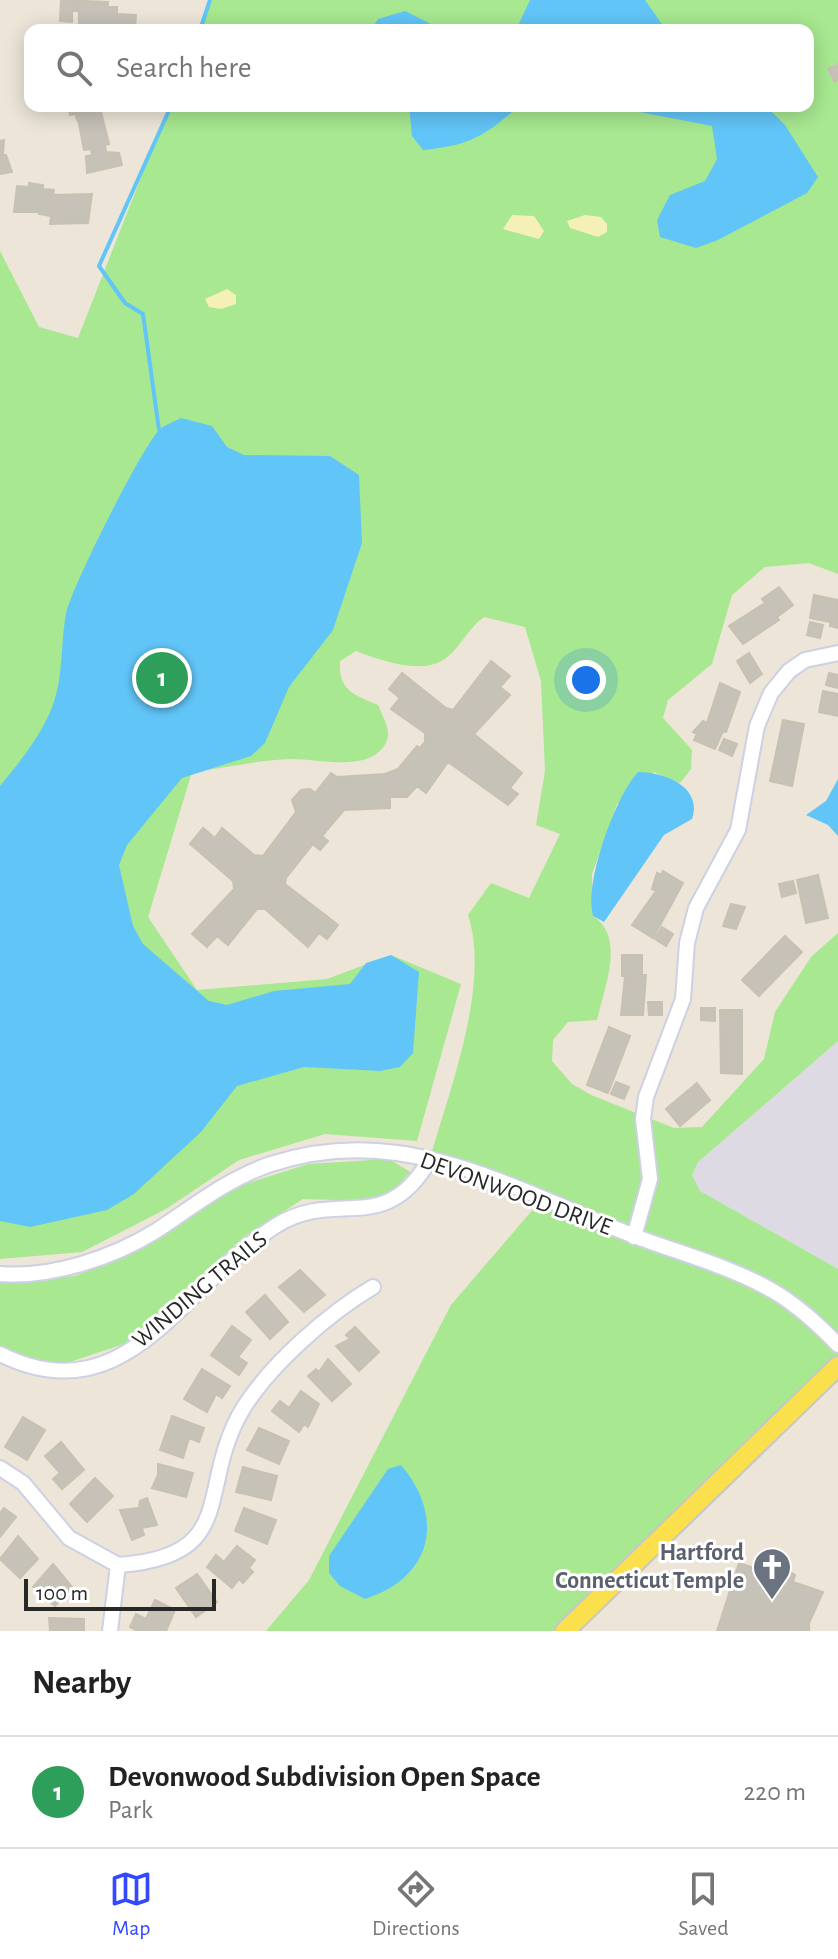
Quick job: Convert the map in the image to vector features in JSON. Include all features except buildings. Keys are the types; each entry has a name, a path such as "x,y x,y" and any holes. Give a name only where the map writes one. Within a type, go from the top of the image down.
{"main road":[{"path":"565,1631 838,1366"}],"street":[{"path":"634,1237 650,1179 643,1119 646,1097 683,999 687,943 696,908 736,839 757,726 771,693 789,671 805,660 838,653"},
{"name":"DEVONWOOD DRIVE","path":"0,1274 58,1269 116,1252 157,1230 222,1186 273,1164 339,1150 381,1151 430,1159 770,1290 838,1345"},
{"name":"WINDING TRAILS","path":"0,1354 44,1370 82,1371 108,1363 147,1340 205,1285 276,1226 307,1211 359,1210 386,1204 412,1184 430,1159"},
{"path":"0,1468 23,1483 69,1538 118,1565 151,1563 176,1555 201,1534 210,1513 229,1436 244,1407 263,1382 344,1304 373,1287"},
{"path":"110,1631 118,1565"}],"shaded area":[{"path":"838,1041 838,1269 700,1191 692,1175 698,1162"}],"green space":[{"path":"211,0 838,0 838,574 809,563 765,567 732,595 712,664 668,700 663,718 692,750 691,769 680,783 654,772 617,804 592,874 593,916 603,925 611,950 604,993 597,1020 568,1022 553,1040 552,1061 572,1084 591,1095 674,1128 702,1127 764,1059 775,1012 811,957 838,933 838,1041 698,1162 692,1175 700,1191 838,1269 838,1366 565,1631 266,1631 309,1580 451,1305 541,1200 430,1159 465,1037 471,1005 474,943 468,915 491,883 529,898 560,834 536,825 545,771 541,681 525,627 484,617 446,658 426,666 401,665 356,651 340,661 345,685 354,694 378,705 387,727 387,740 380,751 370,758 343,762 278,760 192,772 148,917 197,990 327,979 391,955 461,984 417,1141 325,1134 239,1160 166,1209 82,1252 0,1259 0,251 39,327 78,338 167,112 814,112 814,24 201,24"},
{"path":"389,1159 410,1172 392,1193 369,1201 303,1199 245,1236 124,1344 64,1364 39,1364 0,1349 0,1283 75,1276 160,1239 233,1188 308,1164"}],"sand":[{"path":"512,215 534,216 544,231 539,239 503,229"},
{"path":"585,215 601,217 607,224 607,232 598,237 570,228 567,221"},
{"path":"227,289 236,295 236,304 221,309 209,307 205,299"}],"water":[{"path":"530,0 645,0 662,24 519,24"},
{"path":"405,11 431,24 375,24 378,19"},
{"path":"410,112 512,112 476,138 453,146 423,150 412,136"},
{"path":"640,112 772,112 785,125 818,177 807,193 718,240 696,248 660,237 657,220 670,195 705,181 717,159 712,126"},
{"path":"181,418 212,426 227,447 244,455 330,456 359,475 362,543 333,630 289,687 265,743 251,756 182,778 127,845 119,865 133,926 143,944 209,1001 227,1005 274,991 350,984 366,963 391,955 419,972 413,1053 400,1067 380,1071 304,1067 237,1086 201,1132 134,1194 107,1210 30,1227 0,1221 0,786 35,740 51,710 60,674 66,614 93,549 151,441 160,429"},
{"path":"638,772 670,778 687,790 694,808 692,819 664,835 604,922 593,916 591,901 597,863 620,800"},
{"path":"838,779 838,836 828,825 806,815 826,801"},
{"path":"401,1465 424,1505 427,1525 425,1544 418,1561 405,1577 365,1599 340,1586 329,1573 329,1556 388,1469"}],"waterway":[{"path":"202,24 210,0"},
{"path":"159,430 143,314 125,303 99,266 168,112"}],"place":[{"name":"Devonwood Subdivision Open Space","path":"162,678"},
{"name":"Hartford Connecticut Temple","path":"772,1601"}]}
